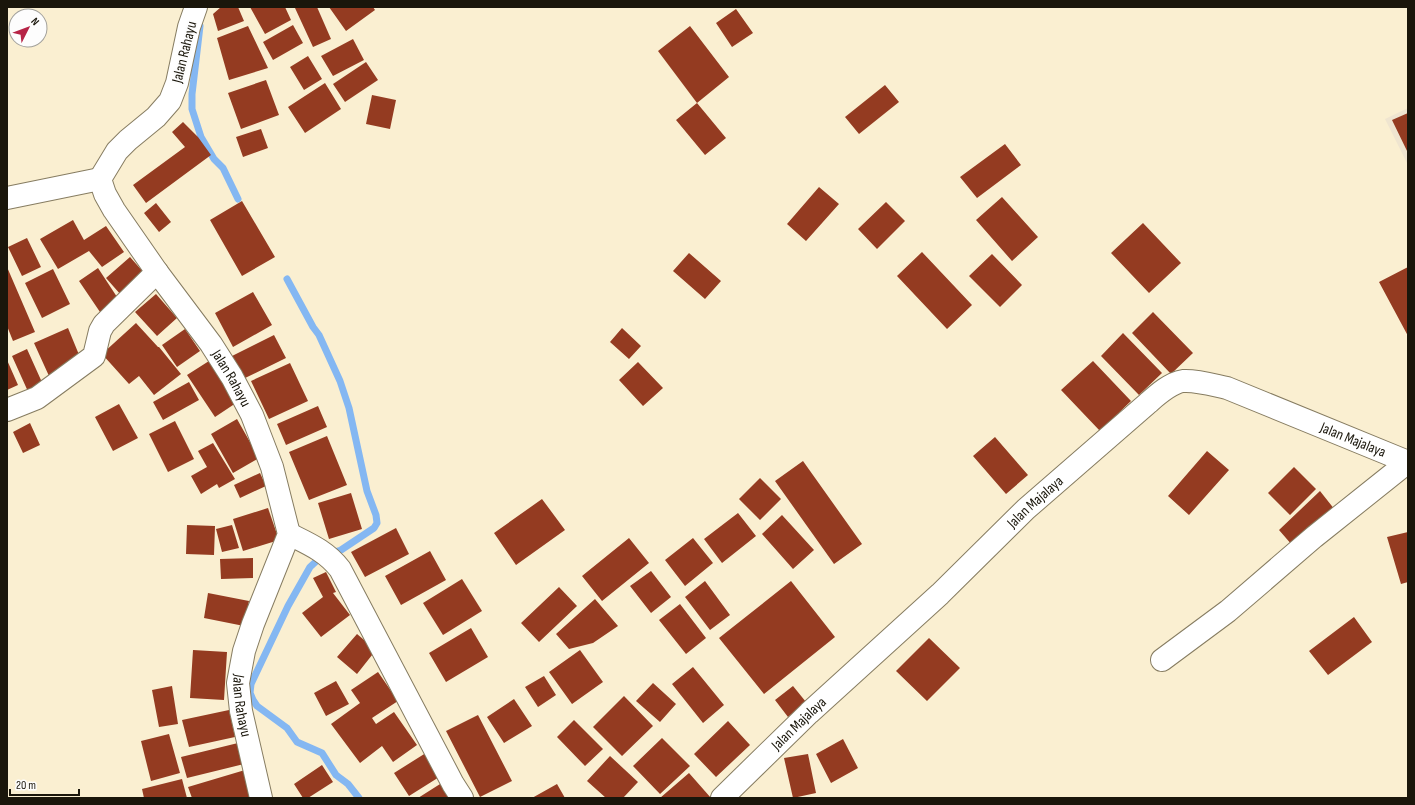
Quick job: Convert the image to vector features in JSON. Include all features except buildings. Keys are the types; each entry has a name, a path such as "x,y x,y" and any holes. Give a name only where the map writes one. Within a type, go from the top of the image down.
{"street":[{"name":"Jalan Rahayu","path":"196,7 189,27 177,84 170,101 156,117 117,151 100,178 105,194 114,210 157,272 211,344 232,377 252,415 272,467 289,534 253,624 244,651 238,683 241,711 261,798"},
{"path":"7,198 100,178"},
{"path":"7,410 37,398 94,356 100,331 104,324 157,272"},
{"name":"Jalan Majalaya","path":"722,798 809,713 940,594 1026,509 1148,403 1166,389 1182,381 1200,382 1227,388 1408,462"},
{"path":"1162,660 1228,611 1314,537 1408,462"},
{"path":"289,534 327,555 340,568 453,784 462,798"}],"shaded area":[{"path":"1408,108 1408,163 1407,163 1385,119"}],"waterway":[{"path":"200,26 192,94 192,109 201,137 214,159 223,168 238,199"},
{"path":"287,279 313,327 319,335 340,381 349,408 367,491 376,515 377,523 374,528 341,550 322,556 310,567 288,606 251,684 250,693 257,706 287,728 297,742 322,753 336,775 348,784 359,798"}]}
